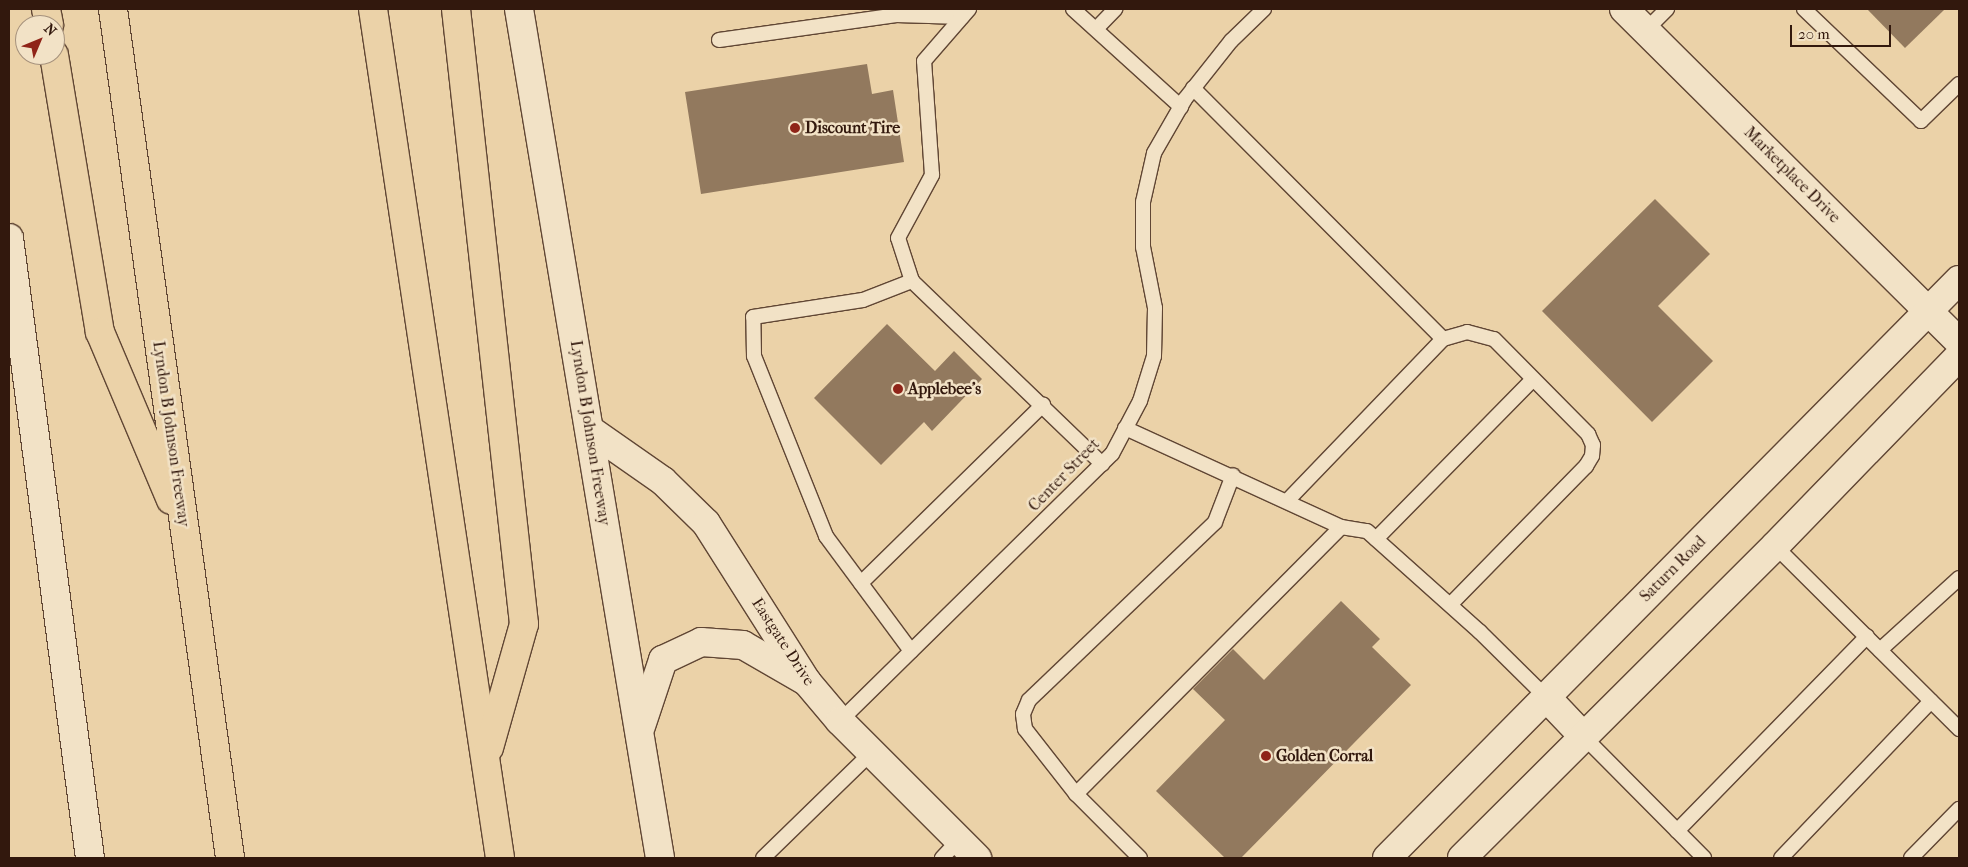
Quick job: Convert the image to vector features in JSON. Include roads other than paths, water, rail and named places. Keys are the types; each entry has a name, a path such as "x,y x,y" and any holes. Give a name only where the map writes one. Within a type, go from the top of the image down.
{"highway":[{"name":"Lyndon B Johnson Freeway","path":"113,9 230,858"},
{"path":"373,9 500,858"},
{"path":"456,9 524,624 486,757"},
{"path":"56,65 100,332 185,533"}],"street":[{"name":"Lyndon B Johnson Freeway","path":"519,9 660,858"},
{"name":"Marketplace Drive","path":"1624,9 1959,342"},
{"path":"9,238 90,858"},
{"name":"Saturn Road","path":"1387,858 1959,280"},
{"path":"1462,858 1776,546 1959,356"},
{"name":"Eastgate Drive","path":"590,430 663,481 706,523 807,682 840,721 872,752 959,852"},
{"path":"640,730 663,660 701,642 743,645 807,682"},
{"path":"1546,698 1583,736"}],"lane":[{"path":"1073,9 1181,107"},
{"path":"1096,29 1115,9"},
{"name":"Center Street","path":"840,721 1112,454 1140,401 1154,356 1155,308 1143,247 1143,202 1154,153 1193,88 1231,42 1264,9"},
{"path":"1646,30 1667,9"},
{"path":"1804,9 1921,121 1959,84"},
{"path":"719,40 896,15 966,13"},
{"path":"966,13 924,61 932,175 898,238 912,281 1102,464"},
{"path":"1193,88 1443,339"},
{"path":"912,281 863,300 753,317 754,356 823,527 861,583 912,651"},
{"path":"1288,500 1443,339 1467,332 1483,334 1494,339 1588,434 1593,445 1592,456 1586,466 1450,605"},
{"path":"1376,539 1533,379"},
{"path":"861,583 1042,405"},
{"path":"1125,428 1234,475 1341,527 1367,531 1450,605 1546,698"},
{"path":"1140,858 1076,794 1025,729 1023,714 1029,700 1215,522 1234,475"},
{"path":"1076,794 1341,527"},
{"path":"1776,546 1959,729"},
{"path":"1880,650 1959,578"},
{"path":"1677,831 1867,636"},
{"path":"1781,858 1931,701"},
{"path":"1583,736 1704,858"},
{"path":"763,858 872,752"},
{"path":"1911,858 1959,809"}],"place":[{"name":"Discount Tire","path":"795,128"},
{"name":"Applebee's","path":"898,389"},
{"name":"Golden Corral","path":"1266,756"}]}
